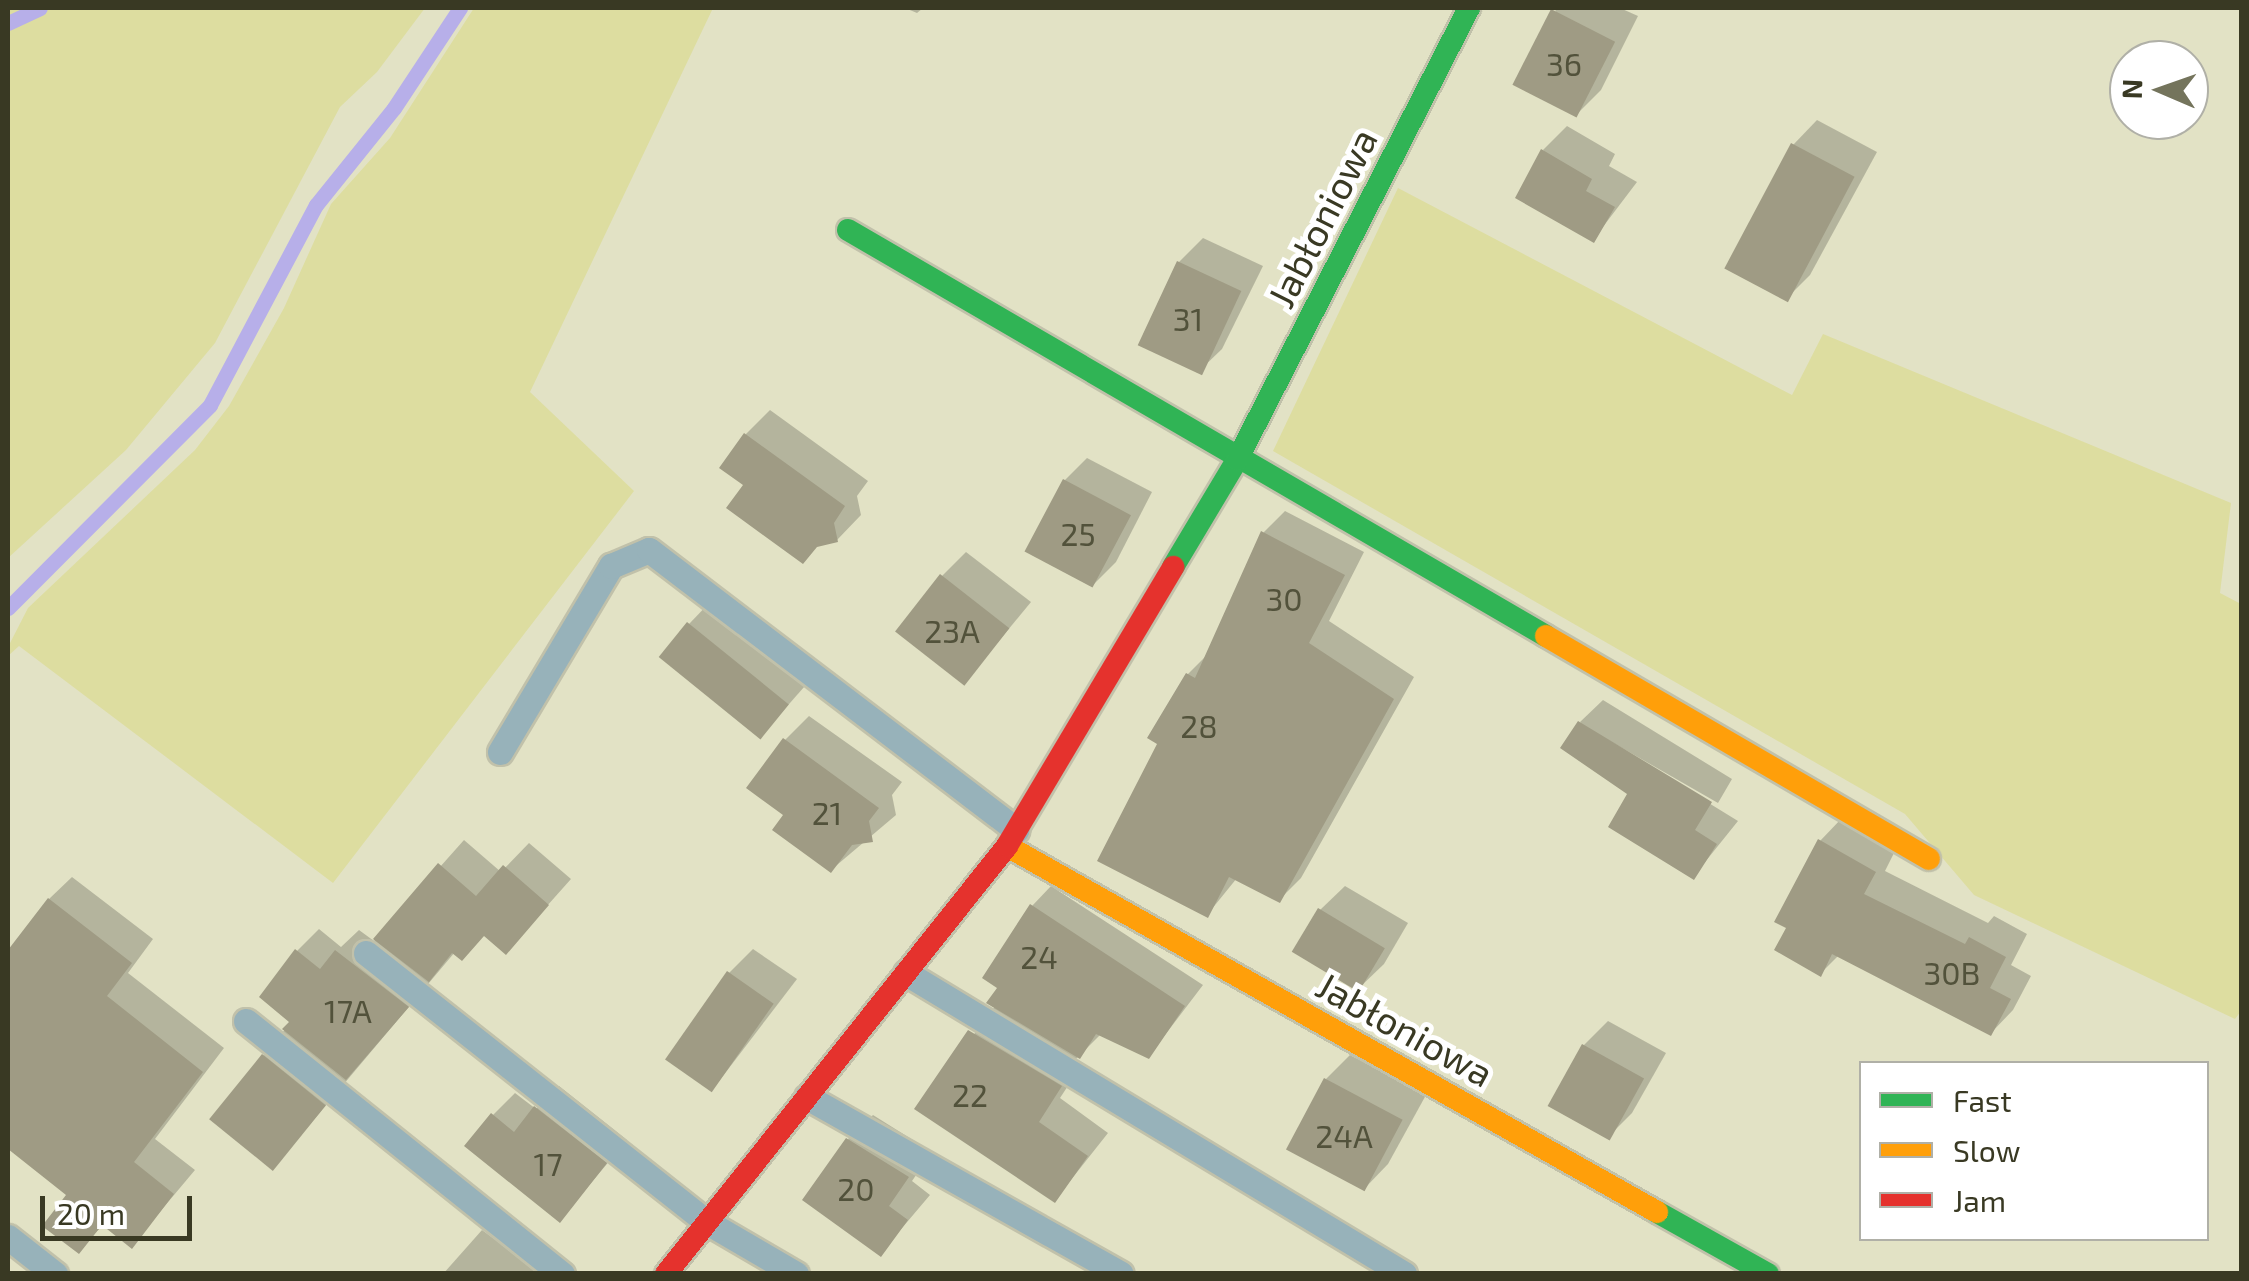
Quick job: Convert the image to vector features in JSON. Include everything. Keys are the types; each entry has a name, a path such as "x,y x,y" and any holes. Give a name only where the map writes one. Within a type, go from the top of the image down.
{"street":[{"name":"Jabłoniowa","path":"666,1274 1012,838 1238,460 1468,8"},
{"path":"848,230 1929,859"},
{"name":"Jabłoniowa","path":"1012,838 1768,1274"}],"lane":[{"path":"500,752 611,566 649,550 1012,838"},
{"path":"366,953 707,1222 796,1274"},
{"path":"906,973 1404,1274"},
{"path":"246,1021 562,1274"},
{"path":"807,1098 1121,1274"},
{"path":"8,1237 54,1274"}],"green space":[{"path":"8,8 425,8 377,72 340,107 215,343 126,450 8,558"},
{"path":"474,8 713,8 530,392 634,491 333,883 19,646 8,656 8,647 28,608 195,450 229,406 284,308 331,204 390,138"},
{"path":"1398,188 1792,395 1823,334 2231,503 2220,593 2241,604 2241,1011 2235,1019 1974,895 1905,814 1273,451"}],"building":[{"path":"1551,9 1615,42 1577,117 1512,85"},
{"path":"1791,143 1855,177 1788,302 1724,268"},
{"path":"1541,149 1592,179 1586,191 1615,207 1594,243 1515,198"},
{"path":"1177,261 1241,291 1202,375 1138,345"},
{"path":"744,433 845,506 834,523 838,542 817,547 803,564 726,508 743,485 719,468"},
{"path":"1063,479 1131,515 1092,588 1025,551"},
{"path":"1261,531 1345,575 1309,643 1394,699 1280,903 1229,877 1208,918 1097,861 1157,744 1147,738 1186,673 1195,678"},
{"path":"940,574 1009,628 964,686 895,632"},
{"path":"687,622 789,704 760,739 659,657"},
{"path":"1578,721 1712,802 1695,830 1717,844 1694,880 1608,827 1627,794 1560,748"},
{"path":"783,738 879,808 869,821 873,842 852,845 831,873 772,830 783,815 746,788"},
{"path":"1818,839 1876,872 1864,894 1965,944 1969,937 2006,957 1990,988 2011,999 1991,1036 1832,954 1821,977 1774,950 1786,928 1774,922"},
{"path":"438,863 476,896 503,865 549,905 506,955 484,936 462,961 452,953 429,982 373,939"},
{"path":"48,898 132,963 107,996 203,1072 134,1162 174,1194 132,1249 102,1225 79,1254 42,1226 66,1195 8,1149 8,950"},
{"path":"1030,904 1185,1006 1149,1059 1096,1034 1080,1059 986,1003 997,988 982,978"},
{"path":"1318,908 1385,948 1359,992 1292,952"},
{"path":"295,949 320,969 335,950 409,1007 346,1080 282,1029 289,1022 259,997"},
{"path":"727,971 774,1004 712,1092 665,1059"},
{"path":"968,1030 1062,1086 1039,1122 1088,1156 1055,1203 914,1109"},
{"path":"1582,1044 1644,1078 1610,1141 1548,1106"},
{"path":"262,1054 326,1106 273,1171 209,1119"},
{"path":"1324,1078 1403,1120 1365,1191 1286,1150"},
{"path":"534,1106 607,1163 560,1223 464,1146 491,1113 514,1132"},
{"path":"846,1138 909,1177 889,1206 908,1220 881,1257 802,1200"}],"waterway":[{"path":"8,23 40,8"},
{"path":"8,608 210,405 316,205 394,108 460,8"}],"traffic: fast":[{"path":"1173,567 1237,460 1469,8"},
{"path":"848,230 1546,636"},
{"path":"1657,1212 1768,1274"}],"traffic: slow":[{"path":"1546,636 1929,859"},
{"path":"1007,846 1657,1212"}],"traffic: jam":[{"path":"666,1274 1007,846 1173,567"}]}
